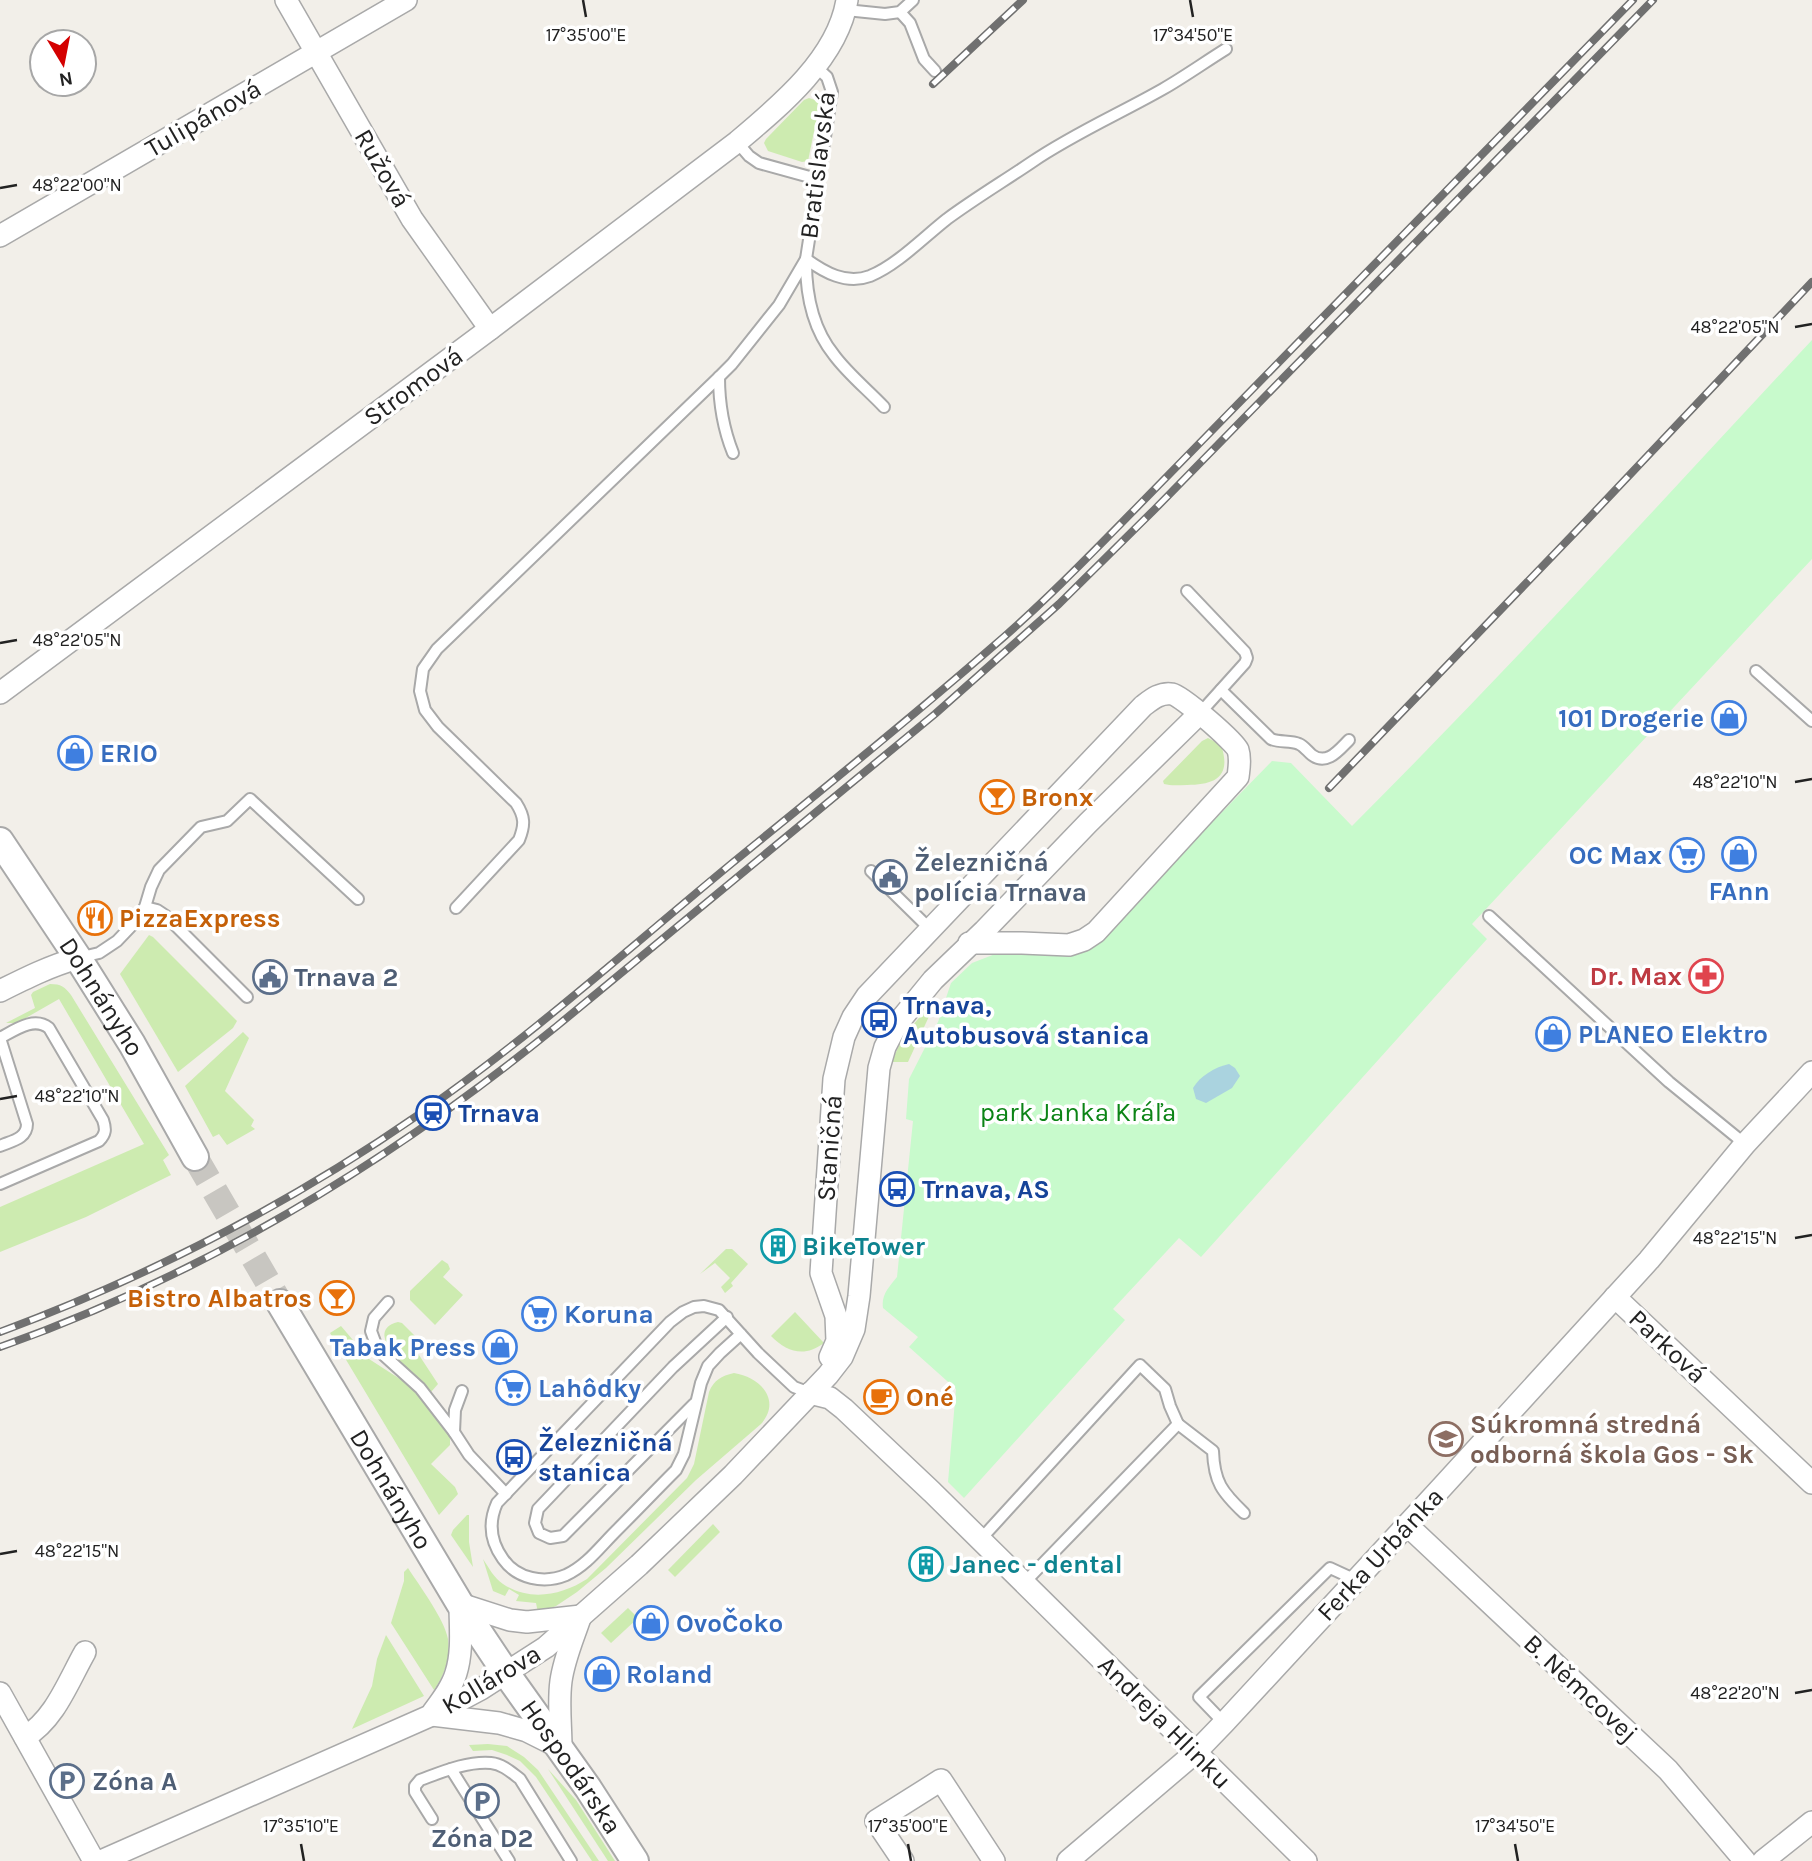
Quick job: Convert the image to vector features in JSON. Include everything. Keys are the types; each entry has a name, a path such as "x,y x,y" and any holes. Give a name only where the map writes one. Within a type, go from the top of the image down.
{"street":[{"name":"Ružová","path":"286,0 412,219 490,329"},
{"name":"Tulipánová","path":"0,236 406,0"},
{"name":"Bratislavská","path":"816,66 834,39 846,5"},
{"name":"Stromová","path":"0,693 737,142 769,115 816,66"},
{"name":"Staničná","path":"810,1393 837,1341 836,1316 821,1273 834,1079 844,1037 853,1017 867,996 930,929 1143,706 1156,696 1171,693 1184,699 1237,747 1240,762 1238,777 1096,932 1069,945 969,943"},
{"name":"Staničná","path":"810,1393 828,1376 842,1357 854,1329 877,1082 885,1047 897,1024 933,980 969,943 1200,713"},
{"name":"Dohnányho","path":"0,841 132,1044 195,1157"},
{"path":"1,987 55,964 78,958"},
{"name":"Ferka Urbánka","path":"1068,1861 1196,1752 1224,1723 1615,1297 1745,1144 1812,1072"},
{"name":"Parková","path":"1615,1297 1812,1483"},
{"name":"Dohnányho","path":"280,1303 460,1604 506,1673"},
{"name":"Andreja Hlinku","path":"810,1393 830,1398 844,1409 980,1539 1306,1861"},
{"name":"Kollárova","path":"101,1861 432,1714 481,1689 546,1647 639,1566 810,1393"},
{"name":"B. Němcovej","path":"1407,1525 1668,1770 1745,1861"},
{"path":"460,1604 510,1620 527,1622 581,1616 561,1679 561,1748 527,1731 499,1723 432,1714 445,1697 456,1673 460,1604"},
{"path":"25,1737 49,1717 85,1652"},
{"name":"Hospodárska","path":"506,1673 561,1748 635,1861"},
{"path":"0,1693 94,1861"},
{"path":"903,1861 876,1821 941,1780 995,1861"},
{"path":"1763,1861 1812,1822"}],"lane":[{"path":"846,5 873,14 900,12 913,0"},
{"path":"900,12 910,23 924,59 936,71"},
{"name":"Bratislavská","path":"806,259 821,270 842,278 870,276 886,268 949,218 1036,159 1163,89 1226,49"},
{"name":"Bratislavská","path":"456,908 519,840 524,827 523,814 516,803 438,727 425,710 420,691 423,669 437,649 732,364 779,305 806,259 832,92 827,77 816,66"},
{"path":"737,142 759,163 817,179"},
{"path":"806,259 806,286 819,331 834,355 884,407"},
{"path":"719,377 719,401 733,453"},
{"path":"1187,592 1245,652 1247,658 1200,713"},
{"path":"1756,671 1812,721"},
{"path":"1221,690 1271,739 1278,743 1299,744 1316,758 1330,757 1349,740"},
{"path":"78,958 99,953 117,941 138,919 159,870 201,827 227,821 250,799 358,899"},
{"path":"871,871 930,929"},
{"path":"145,907 166,916 247,997"},
{"path":"1489,916 1669,1082 1745,1144"},
{"path":"0,1146 24,1135 27,1129 0,1038 34,1023 43,1023 50,1028 103,1120 106,1128 104,1136 99,1141 0,1184"},
{"path":"388,1302 374,1318 371,1331 378,1350 420,1388 468,1455 506,1494"},
{"path":"741,1334 708,1366 701,1383 684,1454 676,1470 585,1563 566,1575 547,1580 516,1572 504,1561 495,1546 491,1530 491,1516 497,1503 677,1317 694,1307 704,1306 719,1310 794,1387 810,1393"},
{"path":"696,1402 563,1536 550,1538 539,1533 535,1523 538,1509 673,1367 727,1317"},
{"path":"980,1539 1140,1365 1164,1389 1178,1424 1213,1451 1214,1472 1221,1487 1244,1513"},
{"path":"454,1432 455,1410 462,1391"},
{"path":"1024,1583 1178,1424"},
{"path":"1224,1723 1199,1697 1330,1568 1356,1580"},
{"path":"432,1819 415,1791 420,1780 470,1764 493,1762 520,1779 571,1861"},
{"path":"452,1769 509,1861"}],"green space":[{"path":"809,98 818,101 819,107 808,161 802,162 768,151 764,143 766,139"},
{"name":"park Janka Kráľa","path":"1812,340 1812,559 1472,924 1487,939 1201,1257 1179,1238 1113,1309 1125,1320 964,1498 948,1482 956,1389 909,1347 918,1337 883,1308 886,1291 897,1277 913,1121 906,1119 909,1079 938,1022 951,983 972,963 1003,951 1098,939 1272,761 1291,763 1352,826 1527,646"},
{"path":"1208,738 1221,745 1224,765 1219,777 1197,785 1164,784 1163,781"},
{"path":"149,935 237,1021 233,1028 178,1072 120,974"},
{"path":"50,984 62,987 71,995 169,1155 163,1160 171,1175 86,1217 0,1252 0,1207 144,1144 59,999 17,1023 6,1023 35,1008 31,995"},
{"path":"937,999 908,1062 892,1062 910,1028"},
{"path":"243,1032 249,1038 225,1091 254,1120 251,1126 255,1129 227,1145 219,1134 213,1137 185,1086"},
{"path":"726,1249 732,1249 748,1264 725,1293 721,1287 730,1278 715,1263 700,1274"},
{"path":"442,1260 450,1269 443,1277 463,1295 435,1325 410,1300 410,1291"},
{"path":"795,1312 824,1343 803,1352 783,1346 771,1336"},
{"path":"398,1322 424,1345 417,1352 438,1384 431,1392 405,1367 388,1345 384,1335 387,1327"},
{"path":"341,1326 369,1359 418,1394 450,1434 450,1445 431,1464 455,1487 458,1494 439,1515 330,1333"},
{"path":"734,1373 752,1379 765,1391 769,1398 767,1415 761,1424 696,1480 606,1568 556,1606 538,1613 536,1603 516,1601 519,1595 509,1589 505,1596 493,1591 483,1559 500,1582 524,1593 535,1595 557,1592 587,1579 687,1478 694,1464 709,1392 718,1379"},
{"path":"469,1515 473,1567 451,1535"},
{"path":"713,1524 720,1532 675,1577 668,1570"},
{"path":"408,1568 437,1613 448,1639 446,1666 434,1690 391,1623 404,1581 404,1572"},
{"path":"628,1608 638,1618 611,1643 601,1633"},
{"path":"386,1635 424,1696 352,1729 372,1686 377,1659"},
{"path":"469,1745 507,1746 538,1770 599,1861 592,1861 536,1777 520,1761 492,1750 473,1751"},
{"path":"548,1769 576,1800 615,1861 608,1861"}],"water":[{"path":"1229,1064 1240,1076 1232,1088 1206,1103 1196,1099 1193,1088 1200,1080 1213,1070"}],"tunnel":[{"path":"195,1157 280,1303"}],"railway":[{"path":"933,84 1023,0"},
{"path":"0,1332 109,1288 268,1209 418,1115 499,1056 577,993 926,704 1030,613 1633,0"},
{"path":"0,1347 150,1286 222,1250 292,1210 428,1123 557,1026 935,714 1059,604 1653,0"},
{"path":"1329,788 1812,282"}],"place":[{"name":"101 Drogerie","path":"1729,718"},
{"name":"ERIO","path":"75,753"},
{"name":"Bronx","path":"997,797"},
{"name":"FAnn","path":"1739,854"},
{"name":"OC Max","path":"1687,855"},
{"name":"Železničná polícia Trnava","path":"890,877"},
{"name":"PizzaExpress","path":"95,918"},
{"name":"Dr. Max","path":"1706,976"},
{"name":"Trnava 2","path":"270,977"},
{"name":"Trnava, Autobusová stanica","path":"879,1020"},
{"name":"PLANEO Elektro","path":"1553,1034"},
{"name":"Trnava","path":"433,1113"},
{"name":"Trnava, AS","path":"897,1189"},
{"name":"BikeTower","path":"778,1246"},
{"name":"Bistro Albatros","path":"337,1298"},
{"name":"Koruna","path":"539,1314"},
{"name":"Tabak Press","path":"500,1347"},
{"name":"Lahôdky","path":"513,1388"},
{"name":"Oné","path":"881,1397"},
{"name":"Súkromná stredná odborná škola Gos - Sk","path":"1446,1439"},
{"name":"Železničná stanica","path":"514,1457"},
{"name":"Janec - dental","path":"926,1564"},
{"name":"OvoČoko","path":"651,1623"},
{"name":"Roland","path":"602,1674"},
{"name":"Zóna A","path":"67,1781"},
{"name":"Zóna D2","path":"482,1801"}]}
